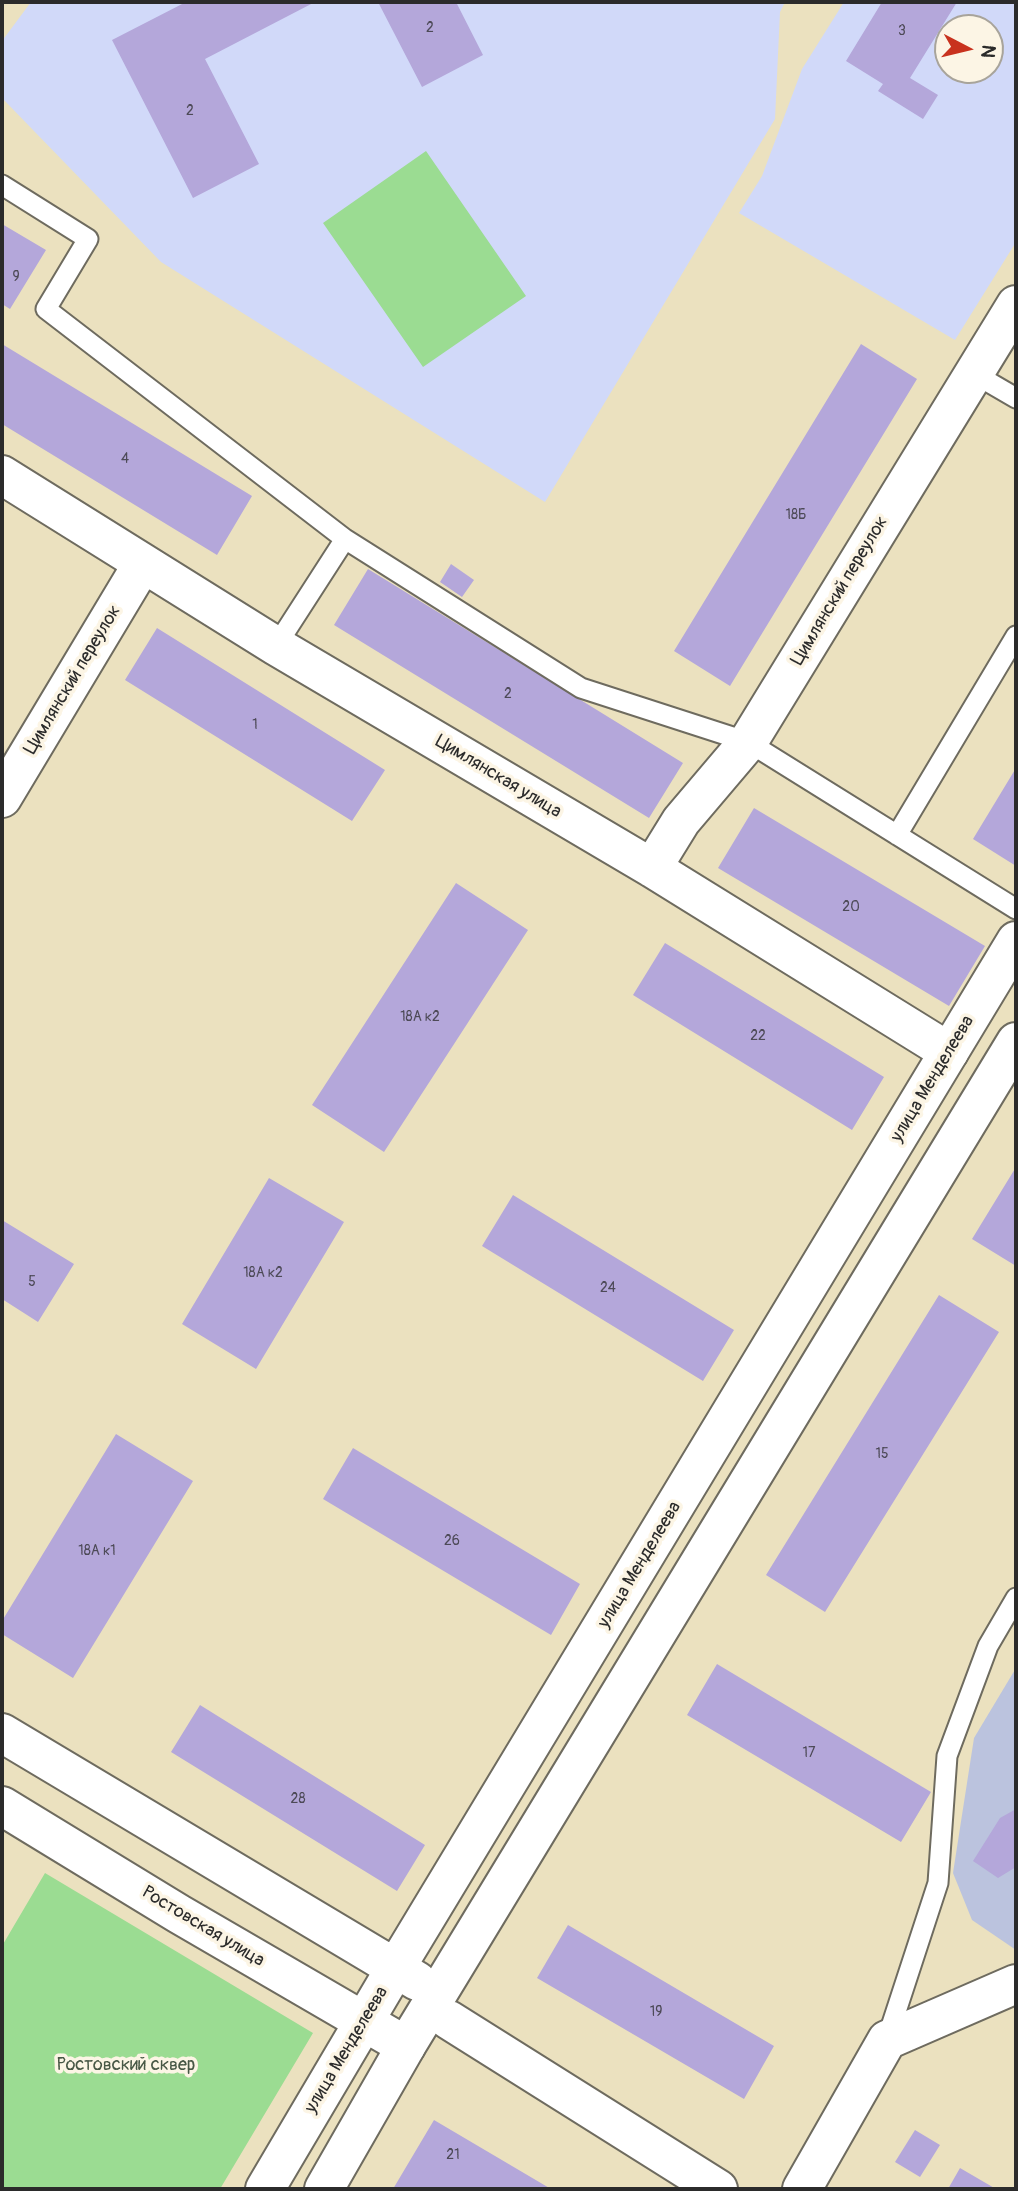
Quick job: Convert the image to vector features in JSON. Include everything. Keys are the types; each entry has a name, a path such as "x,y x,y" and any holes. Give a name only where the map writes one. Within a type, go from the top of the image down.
{"street":[{"name":"Цимлянский переулок","path":"652,868 681,821 748,742 1016,305"},
{"name":"Цимлянская улица","path":"2,475 276,646 652,868 949,1052 995,1077"},
{"name":"Цимлянский переулок","path":"2,798 143,563"},
{"name":"улица Менделеева","path":"265,2189 362,2022 1016,941"},
{"path":"324,2189 406,2046 444,2007 1016,1042"},
{"path":"2,1733 395,1969 444,2007 718,2189"},
{"name":"Ростовская улица","path":"2,1805 406,2046"},
{"path":"802,2189 887,2039 1016,1984"}],"lane":[{"path":"2,185 88,239 46,309 345,539 581,688 748,742 1016,909"},
{"path":"973,373 1016,398"},
{"path":"276,646 345,539"},
{"path":"897,835 1016,635"},
{"path":"887,2039 938,1883 947,1756 988,1646 1016,1598"}],"shaded area":[{"path":"31,2 785,2 780,12 775,119 545,502 161,262 2,98 2,41"},
{"path":"844,2 1016,2 1016,242 955,340 739,213 762,176 802,69"},
{"path":"1016,1668 1016,1950 972,1920 953,1873 974,1738"}],"green space":[{"path":"426,151 526,296 423,367 323,223"},
{"name":"Ростовский сквер","path":"45,1873 313,2033 220,2189 2,2189 2,1946"}],"building":[{"path":"186,2 315,2 205,59 259,164 193,198 112,40"},
{"path":"378,2 456,2 483,55 422,87"},
{"path":"882,2 957,2 950,14 934,14 934,39 910,78 938,95 923,119 878,91 883,84 846,61"},
{"path":"2,224 46,250 10,309 2,304"},
{"path":"2,344 252,496 217,555 2,424"},
{"path":"861,344 917,379 730,686 674,651"},
{"path":"451,564 474,580 462,597 440,582"},
{"path":"368,569 683,763 649,818 334,625"},
{"path":"157,628 385,770 352,821 125,680"},
{"path":"1016,768 1016,866 973,839"},
{"path":"754,808 985,946 949,1006 718,868"},
{"path":"456,883 528,930 384,1152 312,1105"},
{"path":"665,943 884,1077 852,1130 633,995"},
{"path":"1016,1167 1016,1266 972,1239"},
{"path":"269,1178 344,1222 256,1369 182,1324"},
{"path":"513,1195 734,1330 703,1381 482,1246"},
{"path":"2,1220 74,1264 38,1322 2,1299"},
{"path":"939,1295 999,1332 825,1612 766,1575"},
{"path":"116,1434 193,1481 73,1678 2,1634 2,1621"},
{"path":"353,1448 580,1584 551,1635 323,1499"},
{"path":"717,1664 931,1792 901,1842 687,1715"},
{"path":"200,1705 425,1845 397,1891 171,1752"},
{"path":"1016,1809 1016,1867 998,1878 973,1861 1000,1818"},
{"path":"568,1925 774,2046 744,2099 537,1978"},
{"path":"434,2120 551,2189 393,2189"},
{"path":"915,2130 940,2145 920,2177 895,2162"},
{"path":"960,2168 996,2189 948,2189"}]}
